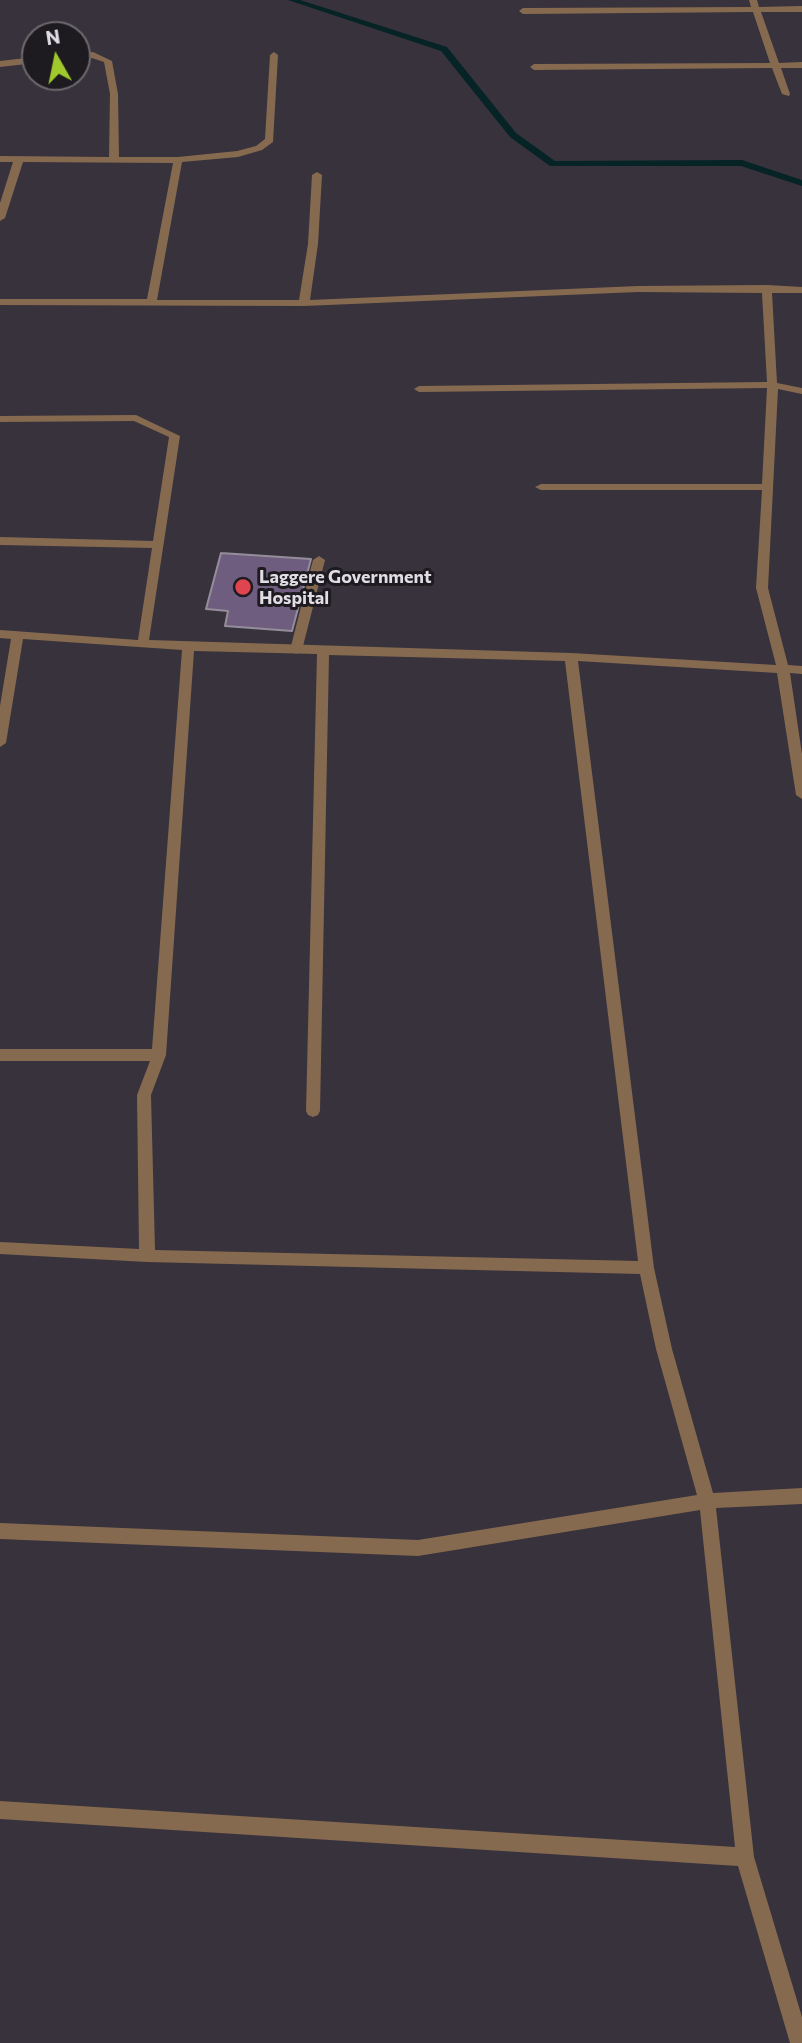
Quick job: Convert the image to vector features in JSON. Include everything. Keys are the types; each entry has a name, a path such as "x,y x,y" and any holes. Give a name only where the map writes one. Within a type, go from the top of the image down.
{"street":[{"path":"753,4 786,94"},
{"path":"523,11 753,4 802,9"},
{"path":"91,55 108,61 114,94 114,158"},
{"path":"0,159 178,160 238,154 259,148 270,140 274,55"},
{"path":"0,64 21,62"},
{"path":"534,67 802,65"},
{"path":"0,218 19,159"},
{"path":"152,302 178,160"},
{"path":"304,303 313,244 317,175"},
{"path":"767,288 772,385 762,588 783,670 802,794"},
{"path":"0,302 304,303 638,289 802,290"},
{"path":"419,389 772,385 802,391"},
{"path":"0,419 136,418 175,436 143,643"},
{"path":"541,487 768,487"},
{"path":"0,541 159,545"},
{"path":"296,650 320,560"},
{"path":"0,634 188,647 571,657 802,670"},
{"path":"0,743 18,634"},
{"path":"147,1256 144,1095 159,1055 188,647"},
{"path":"313,1111 323,650"},
{"path":"571,657 646,1268 664,1349 707,1501 746,1857 800,2043"},
{"path":"0,1055 159,1055"},
{"path":"0,1248 147,1256 646,1268"},
{"path":"0,1531 418,1548 707,1501 802,1496"},
{"path":"0,1810 746,1857"}],"building":[{"path":"221,553 311,559 292,631 225,626 228,611 206,609"}],"waterway":[{"path":"292,0 444,49 513,135 553,164 742,163 802,183"}],"place":[{"name":"Laggere Government Hospital","path":"243,587"}]}
